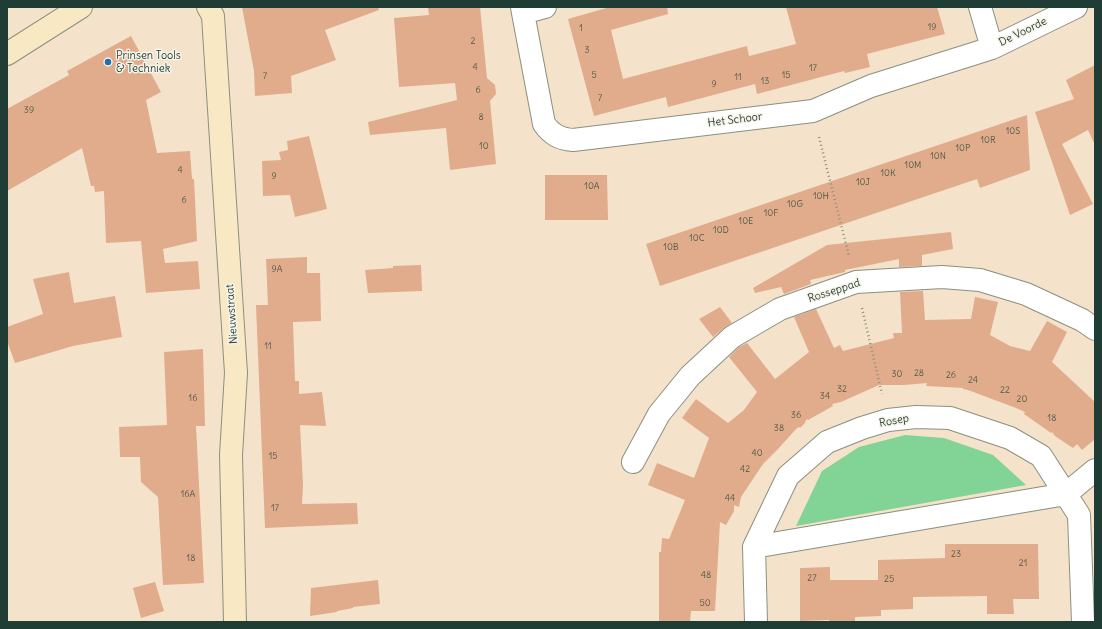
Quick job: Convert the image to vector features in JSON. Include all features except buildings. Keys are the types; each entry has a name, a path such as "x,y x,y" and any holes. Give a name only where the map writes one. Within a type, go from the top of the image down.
{"street":[{"path":"7,54 81,7"},
{"name":"Nieuwstraat","path":"208,7 213,16 236,373 231,455 235,622"},
{"path":"522,10 544,7"},
{"path":"980,7 992,48"},
{"name":"De Voorde","path":"992,48 1076,7"},
{"name":"Het Schoor","path":"522,10 544,124 549,131 556,136 573,140 813,111 871,86 992,48"},
{"name":"Rosseppad","path":"633,462 659,414 690,376 732,337 780,309 856,282 942,277 980,280 1026,294 1082,320 1095,329"},
{"name":"Rosep","path":"756,622 754,547 788,476 827,442 862,428 888,420 916,417 950,418 1010,438 1041,456 1080,515 1082,622"},
{"path":"754,547 1066,494 1095,470"}],"green space":[{"path":"905,435 944,438 993,455 1026,485 796,526 822,471 859,447"}],"place":[{"name":"Prinsen Tools & Techniek","path":"108,62"}]}
